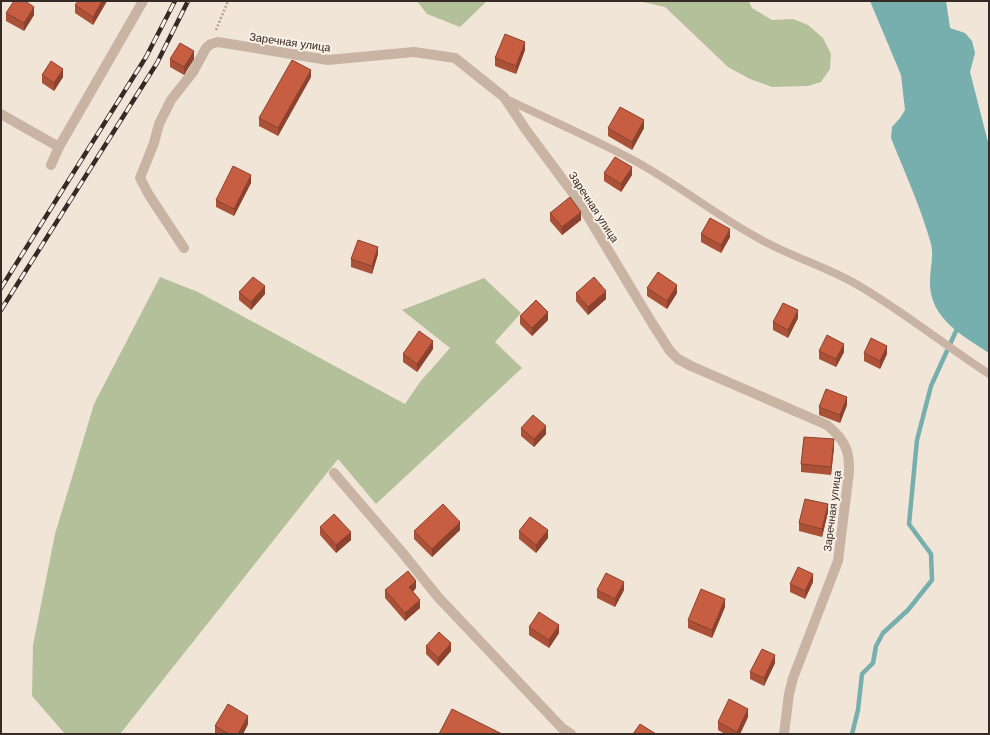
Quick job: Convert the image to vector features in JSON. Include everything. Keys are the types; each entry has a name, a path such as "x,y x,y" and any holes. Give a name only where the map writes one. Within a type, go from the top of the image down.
{"street":[{"path":"51,165 59,147 143,1"},
{"name":"Заречная улица","path":"211,44 218,42 328,60 414,52 456,58 504,97 526,130 578,200 652,323 670,351 678,359 827,425 836,433 847,449 850,460 838,561 793,678 789,694 784,734"},
{"path":"184,248 148,195 140,178 154,143 159,124 171,100 193,72 206,48 211,44"},
{"path":"1,114 59,147"},
{"path":"334,473 401,551 438,597 562,728 571,734"}],"lane":[{"path":"504,97 635,162 757,238 856,284 934,335 970,362 989,374"}],"path":[{"path":"211,44 228,1"}],"green space":[{"path":"417,1 487,1 460,27 427,14"},
{"path":"639,1 749,1 752,8 772,20 793,19 808,25 823,38 831,54 830,69 821,82 808,86 772,87 750,79 728,67 665,7"},
{"path":"160,277 198,292 405,404 420,382 450,348 402,310 484,278 521,313 495,342 522,368 376,504 338,459 120,734 65,734 32,696 33,645 55,534 94,404"}],"water":[{"path":"870,1 946,1 950,28 965,33 972,41 975,53 970,72 989,146 989,353 949,324 935,305 931,294 931,244 918,204 891,138 892,127 905,110 901,75"}],"building":[{"path":"14,1 25,1 34,7 24,23 6,13"},
{"path":"78,1 102,1 93,17 75,5"},
{"path":"505,34 525,42 516,66 495,58"},
{"path":"180,43 194,51 184,67 170,59"},
{"path":"292,60 311,70 278,128 259,118"},
{"path":"51,61 63,69 54,83 42,75"},
{"path":"620,107 644,120 632,142 608,128"},
{"path":"615,157 632,167 621,184 604,173"},
{"path":"233,166 251,175 234,209 216,200"},
{"path":"570,197 581,212 562,227 550,213"},
{"path":"710,218 730,229 721,245 701,234"},
{"path":"358,240 378,247 372,266 351,259"},
{"path":"658,272 677,285 667,301 647,288"},
{"path":"253,277 265,286 251,302 239,292"},
{"path":"594,277 606,291 588,307 576,293"},
{"path":"536,300 548,312 532,328 520,316"},
{"path":"783,303 798,310 788,330 773,322"},
{"path":"419,331 433,341 417,364 403,354"},
{"path":"827,335 844,344 836,359 819,351"},
{"path":"871,338 887,346 880,361 864,353"},
{"path":"826,389 847,397 840,415 819,407"},
{"path":"533,415 546,426 534,439 521,428"},
{"path":"804,437 834,439 831,467 801,464"},
{"path":"805,499 828,504 822,529 799,523"},
{"path":"443,504 460,522 432,549 414,531"},
{"path":"334,514 351,532 336,545 320,527"},
{"path":"530,517 548,530 536,545 519,531"},
{"path":"798,567 813,574 805,591 790,584"},
{"path":"408,571 416,581 409,587 420,600 405,613 385,590"},
{"path":"606,573 624,582 615,599 597,590"},
{"path":"701,589 725,599 712,630 688,620"},
{"path":"539,612 559,625 549,640 529,627"},
{"path":"439,632 451,643 438,658 426,646"},
{"path":"762,649 775,655 764,678 750,672"},
{"path":"729,699 748,709 737,732 718,722"},
{"path":"228,704 248,716 238,734 229,734 215,726"},
{"path":"452,709 502,734 439,734"},
{"path":"640,724 656,734 633,734"}],"waterway":[{"path":"852,734 858,710 862,674 873,663 876,646 883,633 908,610 932,580 931,554 909,524 917,440 931,386 956,331 960,327"}],"railway":[{"path":"1,288 146,57 175,1"},
{"path":"1,310 157,63 188,1"}]}
